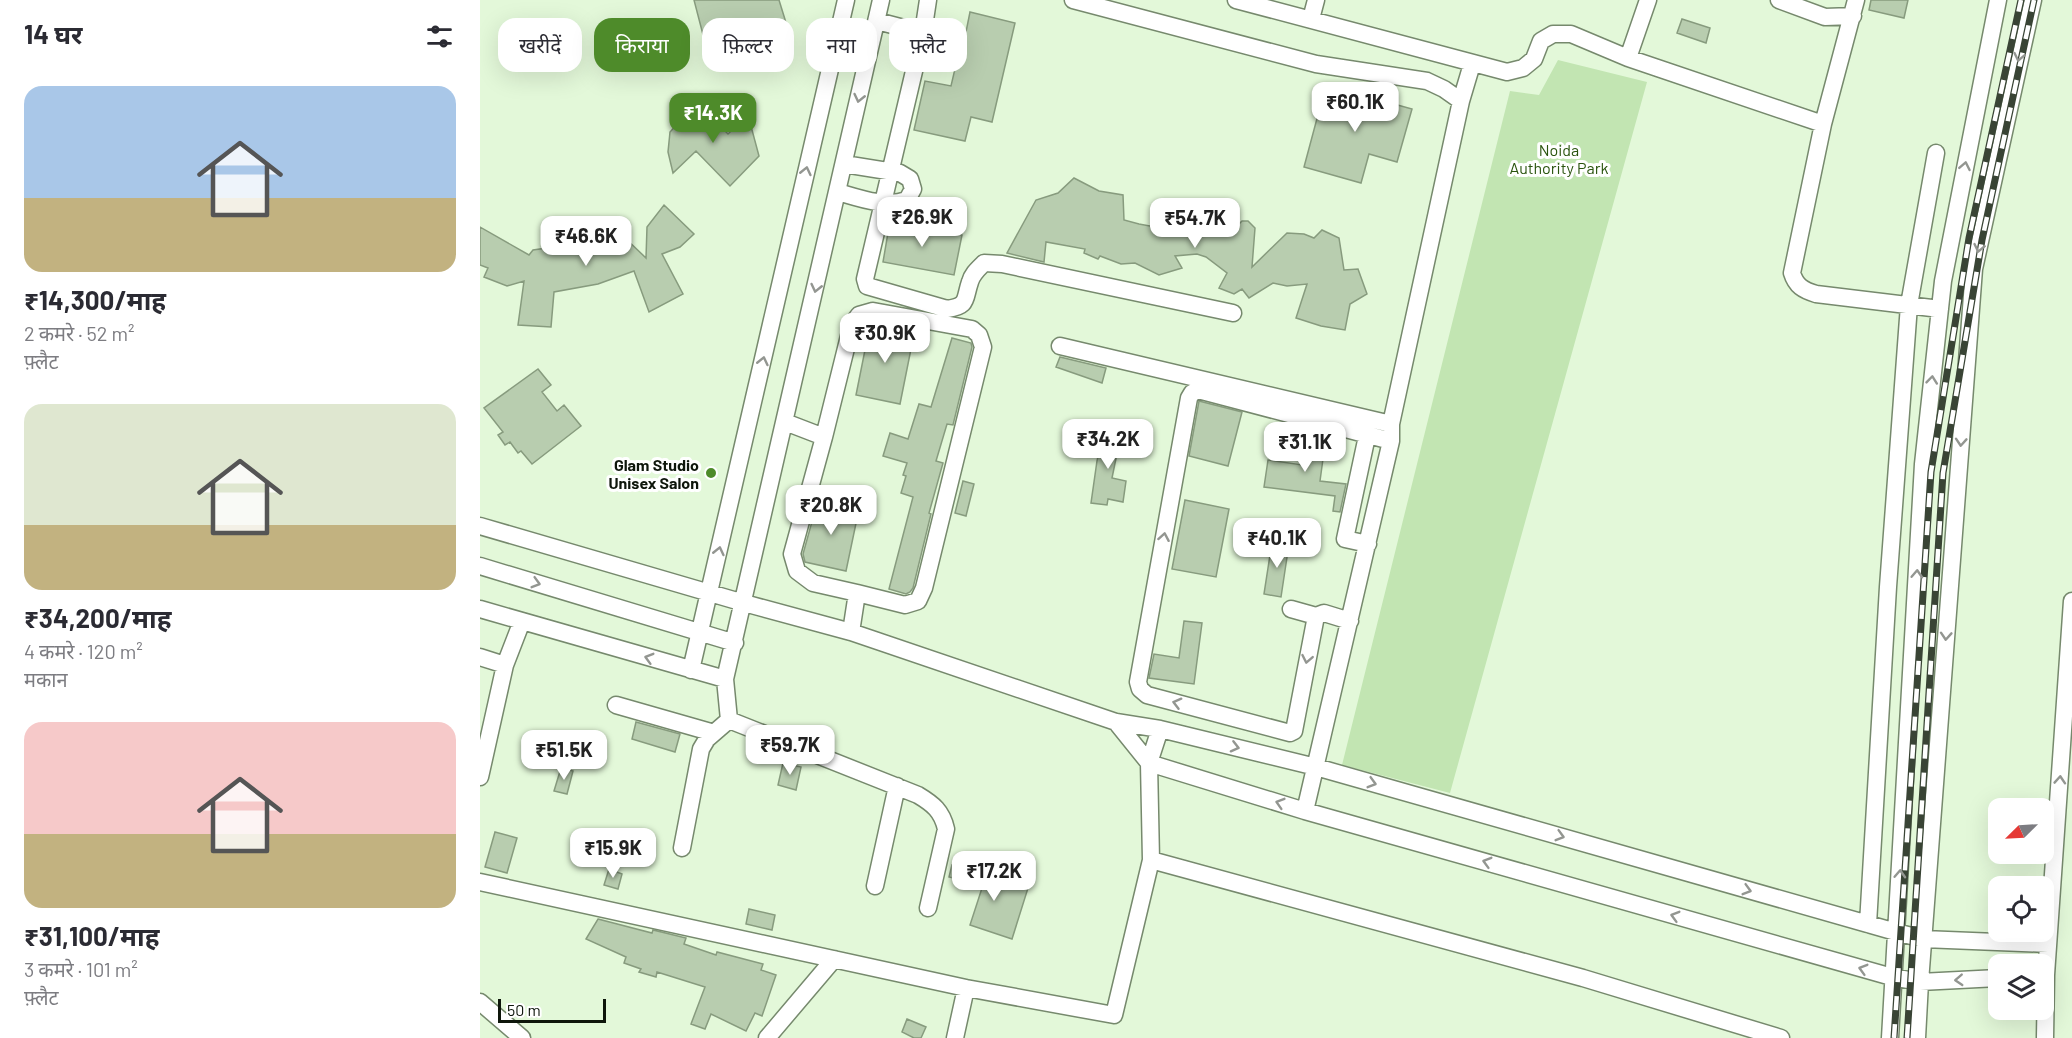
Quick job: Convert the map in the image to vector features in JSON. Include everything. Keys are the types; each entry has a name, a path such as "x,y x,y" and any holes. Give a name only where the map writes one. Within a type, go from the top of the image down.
{"street":[{"path":"691,670 846,0"},
{"path":"881,0 877,21 889,24"},
{"path":"925,18 928,0"},
{"path":"1073,0 1316,64 1427,81 1461,101"},
{"path":"1236,0 1507,72 1523,68 1534,59 1540,41 1554,34 1571,34 1628,58 1823,124"},
{"path":"1311,19 1316,0"},
{"path":"1628,58 1648,0"},
{"path":"1779,0 1825,17 1855,8"},
{"path":"1890,1038 1923,464 1942,281 1998,0"},
{"path":"1917,1038 1974,269 2033,0"},
{"path":"1855,8 1823,124 1792,273 1795,283 1805,291 1816,294 1940,309"},
{"path":"1305,811 1368,544 1461,101 1472,64"},
{"path":"729,720 725,680 865,72"},
{"path":"914,72 865,279 867,286 947,309 959,307 966,299 969,283 975,271 984,263 1002,264 1233,313"},
{"path":"1868,924 1888,587 1909,305 1936,153"},
{"path":"838,192 897,204 908,200 913,189 910,179 900,173 844,164"},
{"path":"873,311 972,329 979,335 983,347 924,588 918,601 905,605 857,593 813,583 797,571 792,554 852,324 859,315 873,311"},
{"path":"1060,345 1392,424"},
{"path":"1316,616 1294,731 1290,733 1147,695 1140,689 1138,682 1140,670 1189,398 1198,390 1391,441"},
{"path":"785,422 824,436"},
{"path":"1367,436 1345,539 1368,544"},
{"path":"480,526 851,632 1116,722 1160,729 1316,767 1896,932 1923,939 2049,944"},
{"path":"480,566 735,643"},
{"path":"851,632 857,593"},
{"path":"2047,954 2072,601"},
{"path":"480,609 725,680"},
{"path":"1291,609 1316,616 1324,613 1350,621"},
{"path":"480,777 505,665 522,621"},
{"path":"480,657 505,665"},
{"path":"616,705 714,733"},
{"path":"682,848 701,749 707,739 729,720"},
{"path":"729,720 897,786 930,802 939,810 944,818 946,829 928,908"},
{"path":"1116,722 1149,763 1305,811 1892,977 1920,982 1988,979"},
{"path":"480,882 966,988 1114,1015 1151,860 1149,763 1160,729"},
{"path":"875,886 897,786"},
{"path":"1151,860 1583,978 1781,1038"},
{"path":"767,1038 834,959"},
{"path":"955,1038 966,988"},
{"path":"480,1002 522,1038"},
{"path":"2045,1020 2045,1038"}],"green space":[{"name":"Noida Authority Park","path":"1558,60 1647,82 1450,793 1342,765 1510,91 1539,95"}],"building":[{"path":"694,0 779,0 785,18 702,18 702,31"},
{"path":"1871,0 1908,0 1904,18 1869,10"},
{"path":"970,12 1015,23 992,122 971,117 965,141 914,130 925,81 951,86 954,72 967,72 967,27"},
{"path":"1682,19 1710,28 1706,43 1677,33"},
{"path":"1326,85 1412,109 1397,162 1369,154 1361,183 1304,167"},
{"path":"697,102 728,134 748,115 759,156 730,186 696,151 673,173 668,152 670,132"},
{"path":"1074,178 1099,191 1123,195 1124,220 1139,224 1166,229 1172,204 1186,206 1188,213 1216,217 1223,214 1237,226 1242,221 1248,221 1255,228 1252,267 1287,233 1304,234 1314,238 1322,230 1339,238 1344,270 1358,269 1367,294 1350,304 1345,330 1321,326 1296,318 1307,284 1287,286 1273,283 1249,298 1242,289 1234,294 1219,288 1227,273 1206,257 1197,254 1175,256 1182,268 1159,275 1135,263 1121,264 1100,256 1098,259 1084,253 1085,249 1046,242 1044,262 1007,253 1036,200 1058,193"},
{"path":"664,205 694,234 680,247 662,254 683,294 649,312 634,271 598,284 554,292 551,327 518,325 524,281 507,286 484,277 488,268 480,265 480,227 529,255 533,250 624,237 646,258 647,227"},
{"path":"890,221 962,235 954,275 883,262"},
{"path":"870,325 914,334 900,404 856,395"},
{"path":"952,338 971,343 972,347 953,425 947,424 936,461 943,463 929,513 931,514 913,588 906,594 889,589 913,497 901,493 907,463 883,456 890,433 908,439 919,404 931,407"},
{"path":"1060,357 1106,368 1102,383 1056,367"},
{"path":"538,369 551,385 542,392 557,411 564,405 581,426 532,464 521,451 518,453 510,442 505,445 498,435 503,432 484,408"},
{"path":"1199,401 1242,412 1228,466 1189,456"},
{"path":"1105,426 1122,429 1112,478 1126,481 1123,502 1108,499 1107,505 1091,503"},
{"path":"1306,434 1326,437 1320,481 1346,484 1340,512 1333,511 1335,496 1264,487 1268,460 1302,465"},
{"path":"963,481 974,484 966,516 955,513"},
{"path":"818,500 859,509 846,571 805,562 803,554"},
{"path":"1185,500 1229,509 1216,577 1172,569"},
{"path":"1272,542 1289,544 1281,597 1264,594"},
{"path":"1184,621 1202,623 1194,684 1149,678 1154,654 1179,658"},
{"path":"636,722 680,734 675,752 632,739"},
{"path":"783,763 801,767 796,790 778,785"},
{"path":"561,768 573,771 567,794 554,791"},
{"path":"495,832 517,838 507,873 485,867"},
{"path":"952,865 1028,888 1012,939 970,925 983,885 949,877"},
{"path":"609,869 622,874 618,889 604,885"},
{"path":"749,909 775,915 772,930 746,924"},
{"path":"598,919 652,933 653,930 686,938 684,944 716,955 717,952 763,964 761,970 776,975 762,1016 755,1013 746,1031 711,1014 705,1029 691,1024 705,987 657,972 656,977 639,972 641,969 624,963 626,957 586,939"},
{"path":"907,1019 926,1027 921,1038 914,1038 902,1032"}],"railway":[{"path":"1894,1038 1931,472 1969,238 2021,0"},
{"path":"1907,1038 1943,473 1982,240 2034,0"}],"place":[{"name":"Glam Studio Unisex Salon","path":"711,473"}]}
